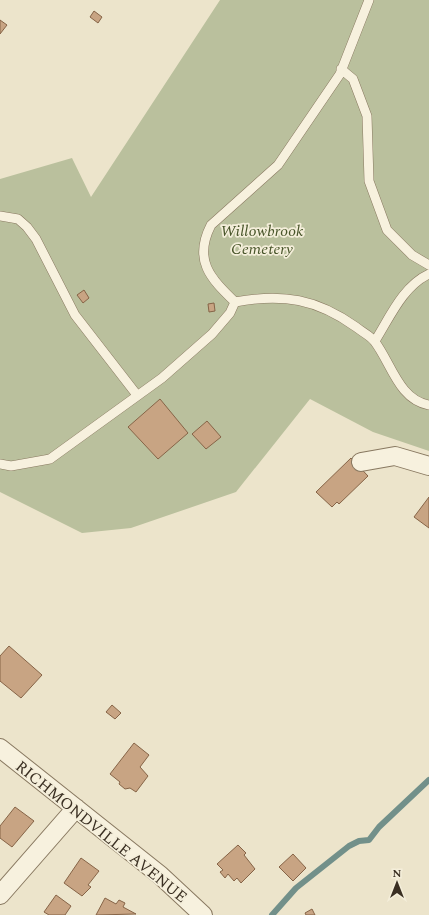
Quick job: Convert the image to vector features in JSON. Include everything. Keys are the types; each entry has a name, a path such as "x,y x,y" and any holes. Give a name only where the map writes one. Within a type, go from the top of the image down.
{"street":[{"path":"361,462 395,456 429,466"},
{"name":"RICHMONDVILLE AVENUE","path":"0,748 160,875 203,915"},
{"path":"0,895 76,808"}],"lane":[{"path":"235,302 215,282 209,272 204,260 203,246 205,236 211,224 278,165 341,69 369,0"},
{"path":"341,69 353,79 367,116 369,181 387,230 412,255 429,265"},
{"path":"0,216 18,218 27,226 36,240 75,315 137,395"},
{"path":"374,341 405,292 418,279 429,274"},
{"path":"235,302 274,297 310,302 330,310 374,341 406,392 414,399 429,405"},
{"path":"0,464 11,466 50,459 162,378 212,334 230,313 235,302"}],"green space":[{"name":"Willowbrook Cemetery","path":"220,0 429,0 429,451 373,432 310,399 236,492 131,528 82,533 0,492 0,179 72,158 91,197"}],"building":[{"path":"94,11 102,17 98,23 90,17"},
{"path":"0,20 7,25 0,34"},
{"path":"84,290 89,298 83,303 77,295"},
{"path":"214,303 215,311 209,312 208,304"},
{"path":"160,399 188,433 158,459 128,427"},
{"path":"207,421 221,437 206,449 192,434"},
{"path":"351,458 368,476 339,504 337,502 332,507 316,492"},
{"path":"429,497 429,528 414,517"},
{"path":"9,646 42,675 21,698 0,681 0,656"},
{"path":"112,705 121,713 115,719 106,712"},
{"path":"134,743 149,755 140,767 148,776 136,792 130,788 125,789 119,784 120,782 110,774"},
{"path":"15,807 34,821 12,847 0,838 0,826"},
{"path":"238,845 246,853 244,855 255,869 241,883 237,878 234,881 228,874 225,878 220,872 223,870 217,864"},
{"path":"293,854 306,868 293,881 279,867"},
{"path":"81,858 99,871 88,885 91,887 82,896 64,883"},
{"path":"56,895 71,906 65,915 49,915 44,912"},
{"path":"105,898 116,904 119,900 125,903 123,907 136,914 96,915"},
{"path":"312,909 315,915 306,915 305,913"}],"waterway":[{"path":"272,915 296,888 349,846 359,841 369,840 379,827 429,780"}]}
